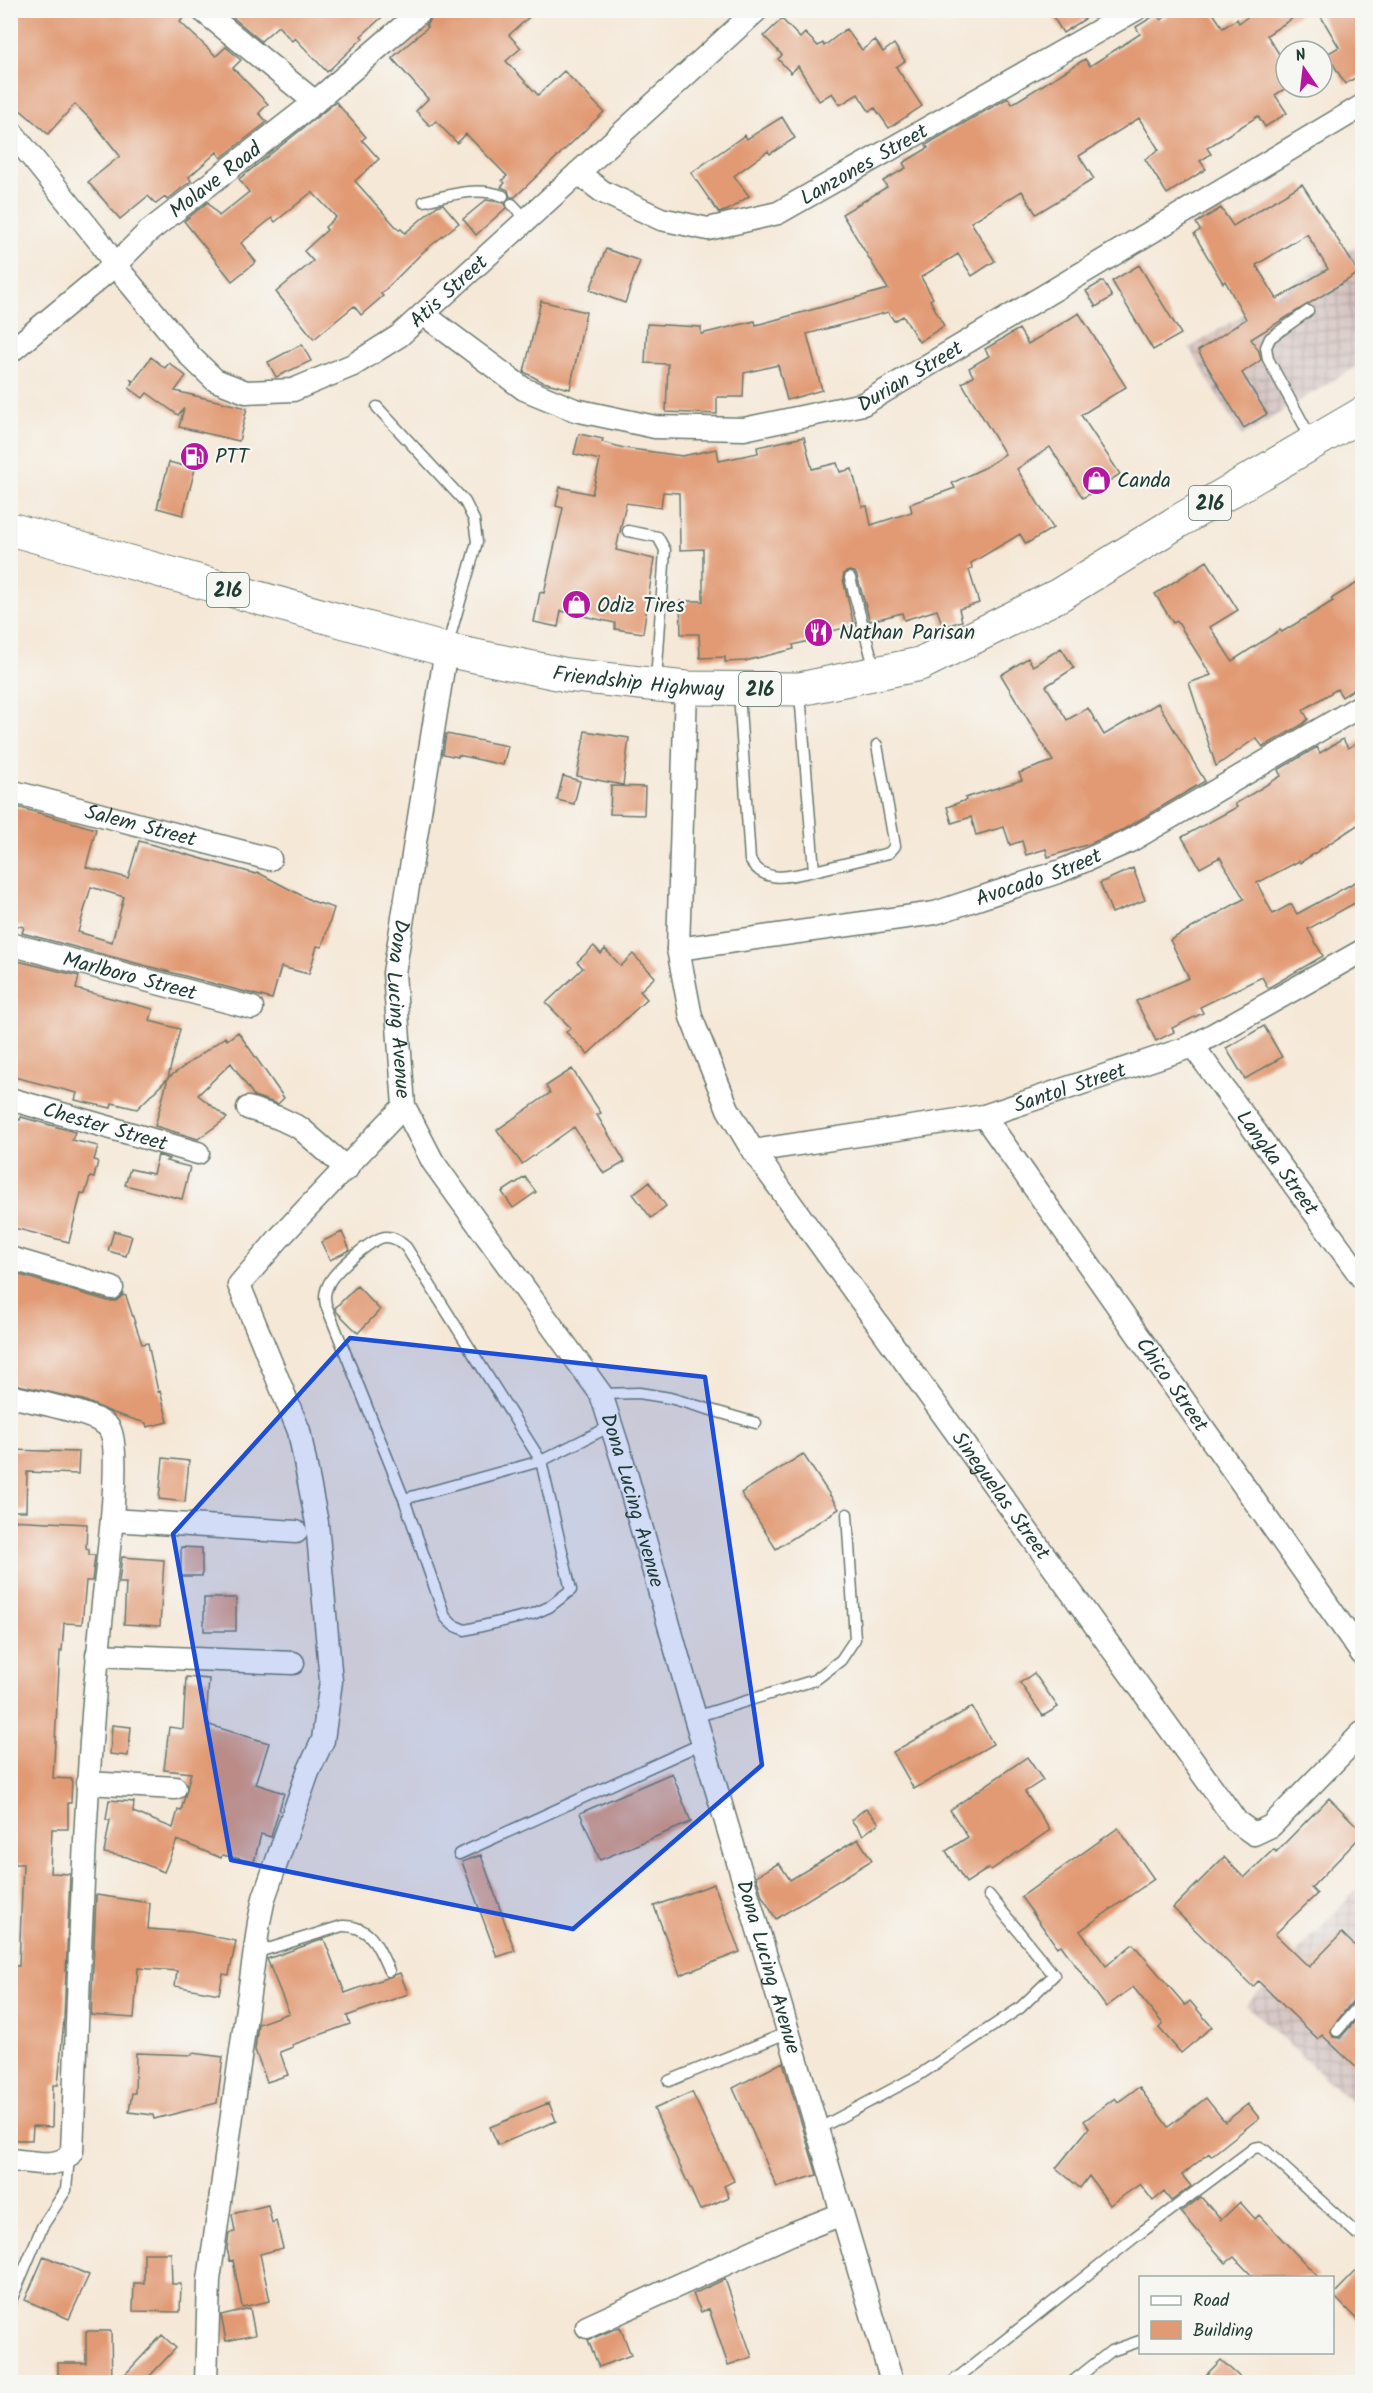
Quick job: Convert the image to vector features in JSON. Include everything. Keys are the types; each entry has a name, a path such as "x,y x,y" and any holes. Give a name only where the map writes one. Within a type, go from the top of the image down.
{"main road":[{"name":"Friendship Highway","path":"10,529 446,650 567,675 671,686 800,689 920,664 1059,595 1362,414"}],"street":[{"path":"202,10 315,102"},
{"name":"Molave Road","path":"10,352 115,265 148,232 315,102 422,10"},
{"name":"Atis Street","path":"10,130 115,265 191,357 215,380 246,392 293,390 353,365 399,336 423,314 514,206 578,173 757,10"},
{"name":"Lanzones Street","path":"578,173 603,192 661,219 708,229 778,213 1135,10"},
{"name":"Durian Street","path":"423,314 524,389 575,410 655,427 744,429 863,404 1362,106"},
{"name":"Dona Lucing Avenue","path":"446,650 394,973 404,1106 433,1162 600,1394 645,1538 695,1716 892,2382"},
{"name":"Sineguelas Street","path":"671,686 678,949 691,1017 728,1109 753,1151 1237,1822 1254,1834 1271,1826 1362,1733"},
{"name":"Avocado Street","path":"678,949 935,913 1061,871 1130,841 1362,705"},
{"name":"Salem Street","path":"10,791 270,859"},
{"name":"Marlboro Street","path":"10,944 252,1008"},
{"name":"Santol Street","path":"753,1151 984,1116 1193,1046 1362,951"},
{"name":"Langka Street","path":"1193,1046 1362,1278"},
{"name":"Chester Street","path":"10,1099 198,1153"},
{"path":"206,2382 209,2280 264,1898 308,1772 323,1740 331,1681 317,1523 299,1431 239,1285 280,1237 347,1169 404,1106"},
{"path":"248,1108 300,1128 347,1169"},
{"name":"Chico Street","path":"984,1116 1362,1654"},
{"path":"10,1258 112,1288"},
{"path":"10,1396 92,1416 108,1427 114,1441 112,1520 97,1655 87,1783 72,2151 69,2157 55,2163 10,2160"},
{"path":"112,1520 296,1532"},
{"path":"97,1655 294,1663"},
{"path":"87,1783 175,1788"},
{"path":"587,2327 782,2238 842,2214"}],"lane":[{"path":"424,201 466,191 491,192 514,206"},
{"path":"1308,312 1270,338 1266,347 1268,359 1313,442"},
{"path":"377,407 465,502 474,520 477,542 446,650"},
{"path":"628,531 658,537 665,550 671,686"},
{"path":"850,578 876,674"},
{"path":"738,688 750,860 754,867 765,875 778,878 889,853 895,846 877,745"},
{"path":"800,689 814,871"},
{"path":"385,1237 398,1239 406,1247 541,1461 571,1590 549,1607 533,1614 465,1630 453,1625 445,1617 404,1499 326,1305 324,1293 330,1280 372,1241 385,1237"},
{"path":"600,1394 639,1393 670,1398 756,1423"},
{"path":"404,1499 541,1461 611,1426"},
{"path":"695,1716 815,1680 841,1660 855,1639 847,1514"},
{"path":"459,1854 703,1743"},
{"path":"818,2129 919,2075 1020,2008 1054,1975 989,1895"},
{"path":"255,1953 342,1926 350,1926 365,1931 373,1938 389,1971"},
{"path":"1337,2031 1362,2002"},
{"path":"669,2081 789,2031"},
{"path":"952,2382 1135,2237 1254,2148 1260,2147 1266,2151 1356,2233"},
{"path":"10,2303 42,2227 66,2190 69,2157"},
{"path":"1072,2382 1111,2351 1139,2341"}],"highlighted area":[{"path":"350,1338 705,1377 762,1765 573,1929 231,1860 173,1534"}],"shaded area":[{"path":"1354,247 1362,261 1362,363 1242,436 1189,348"},
{"path":"1362,1884 1362,2112 1246,2005"}],"building":[{"path":"10,10 189,10 180,22 216,56 226,47 241,60 233,68 268,104 259,113 267,122 221,158 217,152 189,177 191,181 167,200 165,197 156,204 148,196 120,219 88,182 120,156 92,121 75,104 48,134 10,101"},
{"path":"224,10 390,10 361,36 363,38 327,72 295,38 292,41 278,26 261,41"},
{"path":"435,10 537,10 509,35 521,48 506,61 538,95 564,71 604,112 515,197 510,197 508,190 501,187 505,183 502,180 507,176 466,134 457,143 436,121 430,126 416,111 428,99 392,58 428,27 426,25"},
{"path":"1049,10 1099,10 1063,33"},
{"path":"1175,10 1211,10 1223,28 1237,19 1239,23 1257,10 1305,10 1267,35 1274,46 1274,99 1278,99 1287,113 1265,127 1258,116 1207,148 1211,154 1200,161 1206,169 1167,194 1145,159 1159,150 1139,118 1079,156 1094,179 1036,214 1022,191 971,222 995,261 972,276 958,254 921,277 933,298 930,300 944,326 919,342 903,316 894,321 888,312 807,334 822,390 787,400 778,365 744,373 743,397 717,397 717,414 666,412 668,364 645,363 647,324 701,327 701,334 755,321 756,325 888,289 842,214 887,187 883,181 906,168 903,163 928,148 926,145 934,140 1008,98 1012,104 1085,59 1090,66 1140,34 1136,27 1157,14 1161,20"},
{"path":"1317,10 1362,10 1362,74 1345,84 1334,66 1334,50 1339,47"},
{"path":"782,19 800,38 805,33 818,46 823,43 824,46 846,29 862,50 875,40 883,52 894,44 905,61 896,67 922,106 889,128 875,108 869,111 858,94 840,105 832,93 819,101 798,66 791,73 778,59 782,55 764,36"},
{"path":"336,102 366,137 362,140 379,159 355,181 399,230 405,233 437,206 443,204 459,223 423,252 381,294 383,296 361,315 354,306 314,339 276,292 313,261 304,251 327,230 325,227 336,217 312,192 275,222 272,218 241,243 256,262 232,281 184,221 208,202 219,216 249,192 239,179"},
{"path":"782,117 795,138 770,154 768,151 734,176 749,196 728,210 719,213 691,173 745,135 747,139"},
{"path":"1302,184 1359,273 1251,339 1259,351 1261,360 1242,373 1267,414 1244,428 1198,351 1246,319 1225,281 1223,283 1194,234 1200,230 1196,223 1221,208 1233,226","holes":["1307,234 1328,269 1277,299 1256,265"]},
{"path":"486,200 505,203 506,208 476,235 463,219"},
{"path":"606,249 640,261 625,303 590,290"},
{"path":"1139,265 1181,334 1153,350 1112,281"},
{"path":"1103,281 1112,297 1096,307 1086,291"},
{"path":"541,301 586,312 570,389 543,382 524,372"},
{"path":"1079,313 1126,387 1081,415 1120,474 1083,498 1050,447 1017,469 1053,528 1026,544 1020,534 971,563 972,568 969,570 979,603 959,609 962,621 943,627 937,610 904,620 902,613 870,621 857,576 855,572 849,571 844,573 843,579 854,626 827,632 828,636 793,645 794,649 745,661 725,662 725,657 700,658 699,634 681,634 680,601 703,601 703,549 680,550 679,493 663,492 661,508 626,503 616,550 654,559 643,633 615,629 615,623 561,611 558,627 534,622 540,592 544,593 563,508 556,506 560,487 592,494 600,460 574,454 579,434 603,439 602,442 624,448 682,456 717,449 719,461 758,453 757,447 804,437 812,469 837,463 840,472 852,469 862,507 867,506 871,525 912,512 910,504 955,488 952,483 986,467 1005,454 962,383 973,376 969,368 989,356 985,349 1019,329 1028,344"},
{"path":"302,344 311,361 276,377 268,362"},
{"path":"151,357 165,368 169,363 186,376 175,391 247,408 239,441 179,427 184,408 178,415 147,393 143,398 129,388 133,383 131,380 134,381"},
{"path":"169,462 195,469 183,515 157,508"},
{"path":"1207,561 1238,610 1210,627 1232,661 1280,630 1282,632 1333,601 1331,599 1362,580 1362,684 1342,697 1337,689 1303,710 1308,719 1303,724 1263,747 1256,738 1216,766 1189,683 1211,675 1177,621 1173,623 1155,594"},
{"path":"1061,648 1074,668 1046,686 1067,720 1088,708 1104,735 1158,703 1205,781 1124,829 1089,844 1048,857 1046,849 1026,855 1022,841 1010,845 1004,827 976,835 971,817 952,823 947,807 966,800 965,798 1022,780 1019,773 1053,761 1001,675 1028,658 1033,666"},
{"path":"585,731 629,738 623,785 577,776"},
{"path":"446,734 508,746 503,765 443,754"},
{"path":"1343,739 1348,748 1362,740 1362,822 1300,863 1299,861 1257,883 1273,914 1291,904 1297,914 1357,881 1362,891 1362,899 1308,929 1323,956 1268,988 1262,977 1200,1007 1203,1013 1172,1028 1174,1032 1156,1041 1136,1001 1189,978 1170,940 1244,899 1220,857 1200,868 1182,837 1237,807 1235,804 1281,776 1278,770 1317,747 1320,753"},
{"path":"563,776 580,781 574,804 557,800"},
{"path":"611,786 645,787 644,815 610,814"},
{"path":"10,805 96,829 86,867 128,878 139,841 256,874 257,872 312,901 334,908 322,947 317,946 309,974 281,967 272,999 22,933 24,927 10,924","holes":["91,887 124,897 112,942 78,932"]},
{"path":"1133,868 1145,900 1112,913 1100,883"},
{"path":"594,946 601,954 605,949 621,966 633,954 655,977 640,991 647,999 588,1054 566,1032 571,1028 546,1003 583,968 577,962"},
{"path":"10,959 79,976 76,989 153,1009 150,1021 180,1029 168,1078 137,1109 112,1103 111,1108 75,1100 77,1093 10,1076"},
{"path":"1264,1026 1282,1057 1245,1079 1226,1048"},
{"path":"238,1032 284,1098 278,1104 254,1096 231,1063 198,1095 227,1118 198,1139 155,1126 168,1078 225,1037 227,1040"},
{"path":"572,1069 601,1113 597,1115 625,1162 604,1174 574,1127 522,1164 497,1130 550,1093 546,1086"},
{"path":"10,1117 20,1120 21,1117 75,1132 72,1140 98,1146 94,1160 98,1161 94,1178 90,1177 85,1194 81,1193 69,1242 10,1227"},
{"path":"158,1155 169,1159 166,1161 190,1167 182,1199 125,1185 130,1169 153,1174"},
{"path":"525,1177 536,1192 513,1208 502,1192"},
{"path":"649,1182 666,1206 651,1218 633,1194"},
{"path":"114,1231 132,1236 126,1256 108,1251"},
{"path":"342,1232 350,1250 330,1260 321,1242"},
{"path":"10,1272 108,1301 116,1301 123,1295 126,1296 142,1344 148,1343 158,1392 160,1391 168,1422 147,1427 146,1423 113,1413 83,1400 10,1383"},
{"path":"357,1286 380,1310 358,1333 335,1308"},
{"path":"10,1450 79,1452 78,1474 27,1472 26,1511 10,1511"},
{"path":"803,1454 839,1509 776,1549 741,1493"},
{"path":"163,1458 189,1461 185,1502 159,1499"},
{"path":"10,1520 87,1524 86,1549 89,1550 89,1555 95,1555 92,1581 86,1581 82,1624 64,1623 62,1651 60,1651 53,1778 72,1779 71,1803 68,1803 68,1829 52,1829 50,1873 70,1874 64,2019 58,2085 53,2085 52,2127 33,2126 32,2140 10,2140 11,2008 13,2008 15,1966 19,1966 23,1864 10,1864"},
{"path":"181,1547 202,1548 202,1576 181,1576"},
{"path":"122,1557 164,1560 160,1626 124,1624 126,1583 119,1583"},
{"path":"204,1598 236,1598 236,1631 204,1631"},
{"path":"1034,1673 1058,1707 1043,1716 1020,1683"},
{"path":"186,1677 209,1679 206,1724 269,1743 256,1784 284,1793 271,1837 261,1834 254,1862 222,1855 221,1858 177,1840 164,1872 127,1857 104,1853 110,1820 106,1820 109,1800 134,1802 133,1812 173,1828 178,1810 181,1811 191,1773 164,1770 169,1727 183,1729"},
{"path":"972,1707 993,1744 914,1789 893,1752"},
{"path":"112,1725 131,1727 128,1756 110,1754"},
{"path":"1027,1757 1043,1780 1025,1792 1050,1830 991,1870 989,1868 966,1883 946,1851 968,1837 950,1810"},
{"path":"672,1773 691,1822 600,1860 580,1813"},
{"path":"1329,1798 1362,1831 1362,1835 1311,1888 1317,1894 1275,1934 1309,1967 1342,1933 1362,1953 1362,1995 1356,1997 1330,2030 1333,2037 1340,2038 1362,2013 1362,2073 1322,2035 1318,2039 1258,1981 1253,1987 1173,1908 1224,1857 1244,1878 1274,1849 1276,1852"},
{"path":"866,1808 879,1823 863,1835 851,1820"},
{"path":"1118,1828 1154,1879 1080,1931 1106,1966 1133,1944 1185,2005 1190,2001 1212,2027 1181,2053 1159,2028 1163,2024 1133,1987 1106,2007 1061,1945 1057,1947 1021,1897"},
{"path":"858,1839 872,1860 776,1919 762,1896 756,1876 779,1863 790,1880"},
{"path":"481,1855 515,1951 497,1957 462,1862"},
{"path":"714,1884 740,1952 680,1975 654,1906"},
{"path":"96,1895 150,1903 148,1929 191,1932 236,1941 229,1975 223,1974 219,1994 175,1986 177,1971 138,1968 134,2018 91,2015"},
{"path":"324,1939 345,1993 400,1973 408,1994 347,2016 350,2024 292,2045 293,2047 280,2052 288,2075 267,2082 255,2050 258,2024 289,2013 267,1959"},
{"path":"136,2053 192,2055 192,2053 223,2057 217,2103 154,2119 153,2115 129,2112 132,2093 135,2093"},
{"path":"783,2062 817,2175 777,2187 733,2088"},
{"path":"1139,2087 1168,2127 1206,2098 1225,2122 1248,2104 1259,2118 1211,2156 1209,2153 1182,2175 1191,2186 1171,2201 1164,2192 1153,2201 1140,2184 1110,2205 1089,2176 1080,2188 1056,2168 1089,2128 1084,2121 1115,2098 1118,2102"},
{"path":"692,2092 734,2181 724,2186 729,2197 700,2210 654,2109"},
{"path":"549,2103 556,2121 498,2145 490,2127"},
{"path":"1201,2197 1221,2220 1240,2202 1255,2219 1259,2215 1317,2276 1252,2276 1234,2257 1226,2263 1181,2212"},
{"path":"268,2205 272,2223 276,2221 283,2248 260,2254 270,2301 242,2307 233,2260 230,2261 227,2249 229,2233 235,2232 232,2214"},
{"path":"144,2253 171,2253 172,2284 181,2284 180,2312 133,2311 134,2283 144,2283"},
{"path":"44,2256 89,2275 69,2319 25,2300"},
{"path":"1362,2265 1362,2325 1334,2296"},
{"path":"725,2279 752,2357 728,2365 709,2309 701,2312 693,2294"},
{"path":"250,2308 255,2335 226,2341 221,2315"},
{"path":"620,2327 631,2355 599,2367 588,2340"},
{"path":"86,2331 111,2331 112,2382 58,2382 58,2363 86,2363"},
{"path":"162,2335 176,2348 144,2382 118,2382"},
{"path":"1221,2360 1245,2382 1199,2382"}],"place":[{"name":"PTT","path":"194,456"},
{"name":"Canda","path":"1096,480"},
{"name":"Odiz Tires","path":"576,605"},
{"name":"Nathan Parisan","path":"818,632"}]}
